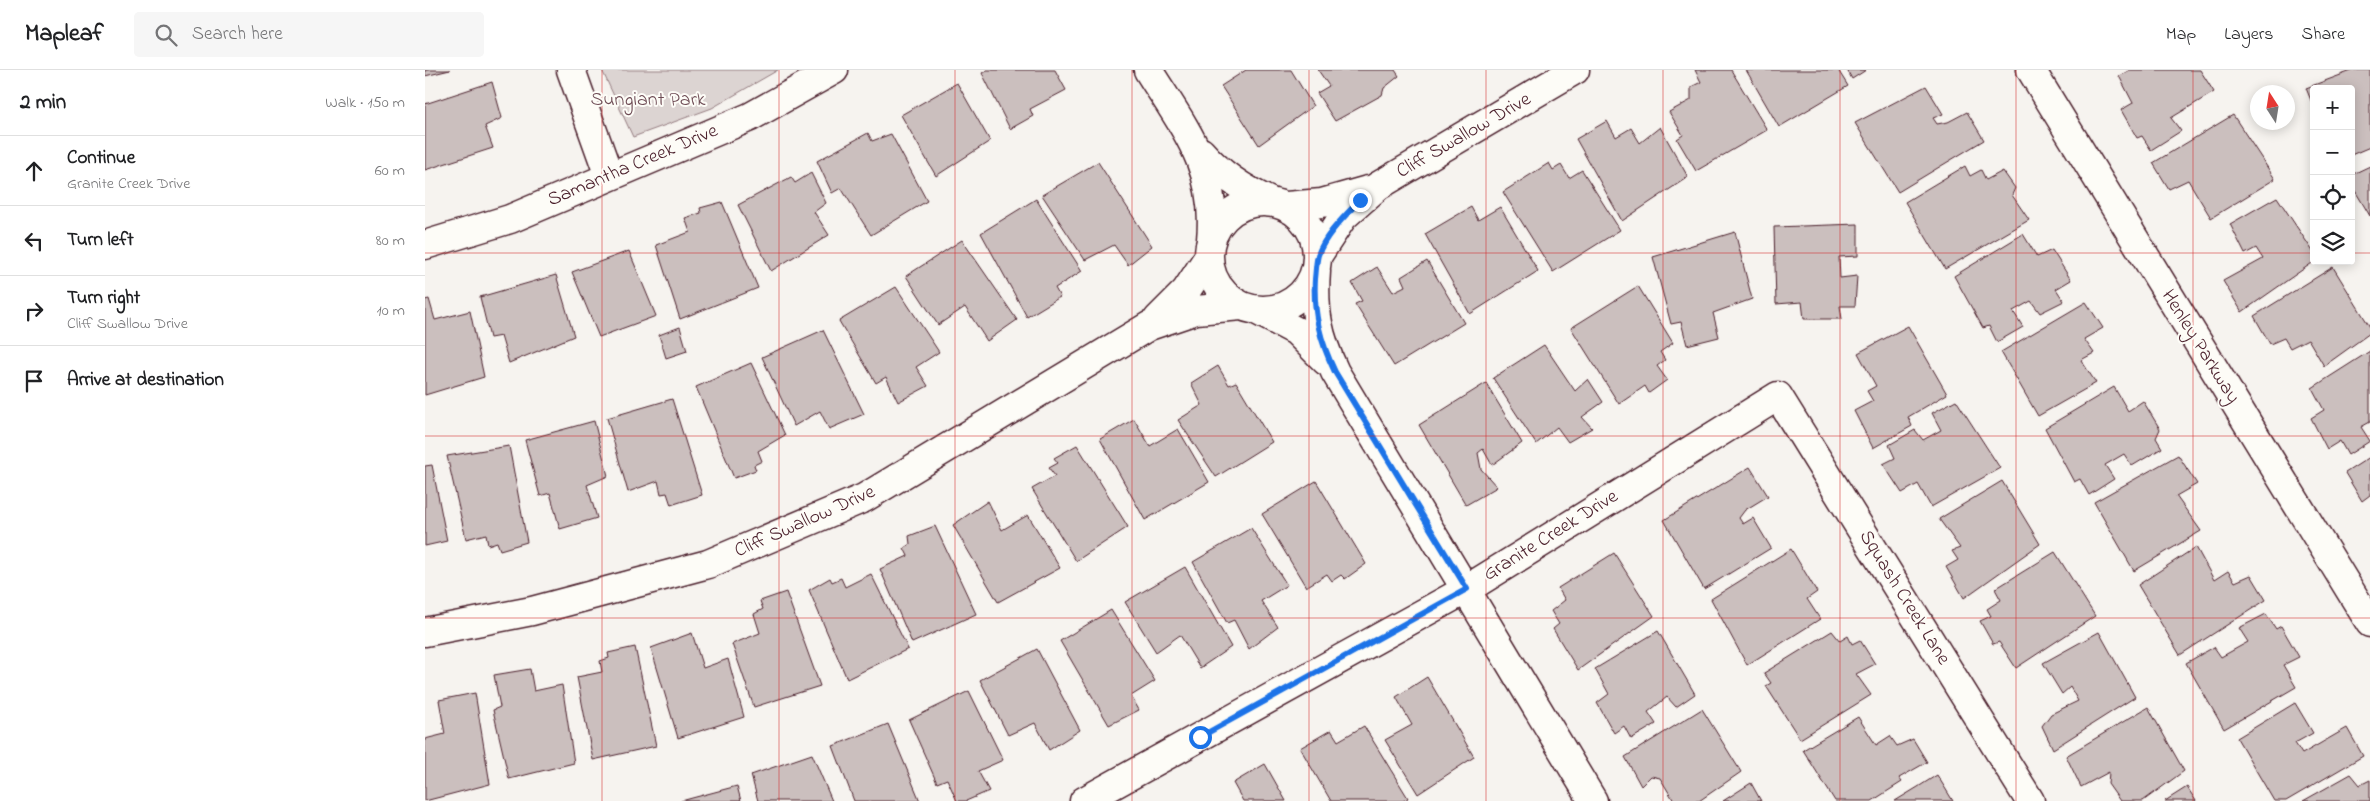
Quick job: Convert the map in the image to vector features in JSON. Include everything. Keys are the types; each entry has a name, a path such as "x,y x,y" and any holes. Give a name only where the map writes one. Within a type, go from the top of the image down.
{"street":[{"path":"571,70 609,176"},
{"name":"Samantha Creek Drive","path":"425,244 510,218 750,117 834,70"},
{"path":"1148,70 1194,144 1202,162 1212,201 1211,272 1218,286 1228,297 1296,331 1317,350 1335,372"},
{"name":"Cliff Swallow Drive","path":"1279,204 1322,203 1351,196 1378,186 1575,70"},
{"name":"Henley Parkway","path":"2031,70 2370,623"},
{"path":"1194,144 1226,177 1248,191 1299,214 1309,226 1316,240 1317,263 1314,298 1317,326 1324,350 1335,372 1593,801"},
{"name":"Cliff Swallow Drive","path":"1317,263 1343,217 1378,186"},
{"path":"1210,249 1218,227 1227,215 1241,206 1256,202 1279,204"},
{"name":"Cliff Swallow Drive","path":"425,632 532,611 708,564 864,498 1149,326 1187,291 1210,249"},
{"path":"1249,308 1271,310 1293,301 1310,285 1317,263"},
{"name":"Cliff Swallow Drive","path":"1149,326 1196,310 1249,308"},
{"name":"Granite Creek Drive","path":"1084,801 1467,589 1778,396"},
{"name":"Squash Creek Lane","path":"1778,396 2030,801"}],"green space":[{"name":"Sungiant Park","path":"602,70 778,70 712,108 633,137"}],"building":[{"path":"425,70 450,70 425,76"},
{"path":"987,70 1055,70 1066,90 1030,109 1033,116 1010,129 982,73"},
{"path":"1246,70 1291,70 1313,106 1259,145 1221,86"},
{"path":"1318,70 1395,70 1399,76 1384,88 1382,95 1335,121 1317,93 1329,86"},
{"path":"1695,70 1731,70 1767,130 1696,171 1677,139 1683,135 1669,112 1691,100 1691,87 1701,82"},
{"path":"1746,70 1838,70 1848,86 1779,127"},
{"path":"1847,70 1866,70 1852,79"},
{"path":"2130,70 2200,70 2214,92 2171,118 2181,131 2151,150 2142,136 2137,138 2121,110 2133,103 2119,76"},
{"path":"2354,70 2370,70 2370,147 2355,153 2355,85 2314,85"},
{"path":"492,82 502,118 485,126 493,148 425,170 425,104"},
{"path":"957,83 990,141 936,176 901,115"},
{"path":"1926,86 1943,114 1933,118 1937,124 1948,122 1967,112 1984,140 1898,192 1855,123"},
{"path":"2310,86 2310,98 2306,88"},
{"path":"2233,115 2275,179 2211,218 2188,180 2169,189 2153,163"},
{"path":"1607,121 1616,137 1631,128 1640,143 1660,127 1688,177 1622,221 1576,139"},
{"path":"868,133 872,141 891,134 927,201 871,235 841,188 832,193 817,161"},
{"path":"1098,162 1152,246 1128,265 1114,245 1085,260 1042,195"},
{"path":"1549,163 1553,170 1561,165 1569,178 1582,170 1620,230 1553,272 1503,192"},
{"path":"1965,166 1970,176 1981,170 1986,180 2003,171 2015,188 2012,195 2029,220 1945,269 1905,202"},
{"path":"2370,166 2370,216 2355,191 2355,173"},
{"path":"811,173 826,203 814,212 829,235 771,271 738,205 791,177 795,183"},
{"path":"2277,197 2310,247 2310,264 2242,312 2223,281 2263,259 2256,248 2245,254 2230,224"},
{"path":"1036,199 1082,271 1055,288 1060,297 1027,317 981,233"},
{"path":"722,202 758,288 680,319 656,245 690,232 685,218 701,213 700,208"},
{"path":"1471,207 1478,220 1500,207 1538,271 1470,314 1425,234"},
{"path":"1858,224 1858,256 1839,257 1840,278 1857,276 1855,306 1840,306 1842,319 1804,319 1802,302 1776,304 1774,227"},
{"path":"1735,232 1752,299 1713,313 1719,337 1687,345 1681,322 1671,324 1653,257"},
{"path":"2023,234 2037,257 2052,250 2071,280 2056,289 2064,301 2040,313 2031,301 2013,311 2023,327 1997,342 1989,326 1983,328 1954,276"},
{"path":"962,240 1017,320 987,341 965,307 938,325 906,276"},
{"path":"629,251 656,316 599,337 572,272"},
{"path":"1427,261 1464,323 1394,366 1355,304 1362,301 1352,283 1377,267 1393,292 1405,286 1401,277"},
{"path":"2333,267 2370,327 2370,333 2324,366 2308,339 2290,348 2284,338 2270,344 2254,316"},
{"path":"556,275 574,336 509,363 501,336 490,338 480,297"},
{"path":"1638,286 1673,343 1660,352 1665,360 1657,366 1667,380 1649,393 1645,386 1619,404 1571,328"},
{"path":"896,287 939,352 916,367 928,386 898,402 886,377 876,383 839,321"},
{"path":"429,299 435,320 470,311 484,377 425,395 425,300"},
{"path":"2086,302 2103,328 2084,339 2094,353 2081,360 2096,383 2038,416 2001,352"},
{"path":"1908,326 1947,394 1908,417 1912,426 1873,448 1854,411 1873,401 1867,391 1876,386 1858,353"},
{"path":"680,327 687,351 666,358 659,335"},
{"path":"823,330 864,414 829,429 820,411 794,426 762,357"},
{"path":"1544,345 1575,391 1588,379 1603,402 1582,417 1592,428 1568,442 1557,427 1536,444 1493,378"},
{"path":"2370,351 2370,422 2361,427 2370,441 2348,455 2340,441 2327,449 2311,418 2324,410 2312,388"},
{"path":"751,363 785,435 758,451 762,461 754,465 756,470 734,478 696,387"},
{"path":"1218,366 1229,385 1236,382 1272,442 1216,477 1178,420 1202,405 1191,383"},
{"path":"1486,383 1522,443 1492,465 1483,449 1478,453 1481,469 1497,487 1466,505 1419,425"},
{"path":"2114,387 2128,411 2143,401 2160,429 2156,438 2162,448 2132,466 2124,454 2105,465 2114,479 2089,495 2080,479 2074,482 2045,428"},
{"path":"672,399 702,495 671,505 667,493 661,494 658,481 628,492 607,418"},
{"path":"1956,400 2000,468 1931,507 1918,484 1902,493 1883,464 1895,458 1889,445 1915,430 1923,440 1941,430 1932,413"},
{"path":"1134,419 1150,446 1178,429 1209,482 1145,520 1100,439"},
{"path":"594,421 608,476 587,485 597,518 560,529 550,493 540,496 525,440"},
{"path":"1077,445 1128,527 1076,561 1032,489 1055,476 1049,468 1058,463 1054,458"},
{"path":"509,446 527,542 500,550 497,542 488,545 486,534 466,539 447,456"},
{"path":"2178,455 2197,484 2176,496 2201,531 2134,571 2094,502"},
{"path":"2370,457 2370,495 2362,501 2345,473"},
{"path":"432,465 447,541 425,546 425,466"},
{"path":"1750,467 1768,496 1745,510 1739,518 1743,524 1753,518 1771,548 1704,589 1664,520"},
{"path":"1316,481 1366,564 1345,579 1341,575 1332,581 1327,574 1306,587 1262,514"},
{"path":"2002,481 2040,544 1964,598 1946,567 1958,560 1952,551 1960,548 1939,519"},
{"path":"988,501 1002,530 1028,515 1060,568 998,602 953,525"},
{"path":"935,526 976,614 912,643 880,569 908,556 904,548 910,544 909,536"},
{"path":"1251,528 1287,585 1261,601 1278,627 1249,649 1234,620 1227,623 1193,562"},
{"path":"2196,547 2214,580 2228,571 2235,582 2251,575 2266,600 2180,655 2138,585"},
{"path":"1791,549 1817,592 1807,599 1820,619 1747,665 1711,599"},
{"path":"2055,552 2095,616 2016,668 1999,642 1993,644 1980,621 1991,616 1987,609 2001,600 1995,589"},
{"path":"1614,553 1654,616 1578,670 1553,629 1559,624 1551,611 1565,600 1558,588"},
{"path":"1185,567 1231,647 1200,668 1180,635 1156,652 1125,602"},
{"path":"871,574 908,649 847,679 809,590 830,578 832,582 841,578 845,587"},
{"path":"786,592 820,686 754,707 732,644 760,633 754,614 763,609 760,601"},
{"path":"1111,610 1155,681 1131,696 1139,710 1109,725 1060,641"},
{"path":"2266,614 2276,629 2281,626 2299,657 2283,665 2296,687 2224,729 2186,663 2214,647 2221,657 2248,642 2239,628"},
{"path":"1658,631 1695,694 1676,707 1667,697 1648,712 1656,724 1631,739 1624,726 1614,733 1597,703 1609,694 1595,669"},
{"path":"1832,631 1840,641 1848,636 1852,644 1860,640 1875,664 1856,674 1871,695 1800,739 1766,686 1771,683 1764,673"},
{"path":"2099,632 2135,697 2053,749 2042,726 2051,714 2078,701 2070,687 2062,694 2043,663"},
{"path":"692,633 703,668 728,659 744,717 678,738 651,648"},
{"path":"635,647 656,746 593,760 577,677 602,672 600,661 609,658 608,653"},
{"path":"1037,649 1080,730 1049,750 1035,723 1008,735 980,680"},
{"path":"530,669 534,691 562,685 574,763 509,779 493,710 500,707 494,675"},
{"path":"1427,677 1474,757 1418,794 1385,740 1412,725 1396,697"},
{"path":"969,691 1003,760 978,771 989,791 966,801 957,801 947,779 937,783 909,720"},
{"path":"475,693 490,784 425,801 425,739 445,734 439,700"},
{"path":"2295,703 2313,733 2295,743 2302,754 2347,728 2363,756 2286,801 2274,801 2237,738"},
{"path":"2148,707 2184,771 2143,801 2120,801 2108,784 2109,772 2081,787 2066,756"},
{"path":"1702,709 1741,772 1699,801 1674,801 1660,778 1651,776 1641,786 1625,757"},
{"path":"1858,717 1876,745 1890,736 1897,746 1913,739 1927,762 1899,778 1902,782 1872,801 1835,801 1803,750"},
{"path":"888,724 920,801 854,801 833,746"},
{"path":"1364,726 1408,798 1403,801 1331,801 1300,748 1331,730 1338,741"},
{"path":"812,754 832,801 758,801 751,775"},
{"path":"1265,764 1286,801 1243,801 1233,783"},
{"path":"2351,774 2360,785 2370,780 2370,801 2303,801"},
{"path":"1937,775 1953,801 1895,801 1918,787"},
{"path":"1751,783 1761,801 1723,801"},
{"path":"737,786 741,801 681,801"},
{"path":"2187,787 2196,801 2165,801"}],"route":[{"path":"1200,737 1467,589 1335,372 1324,350 1317,326 1314,298 1318,256 1343,217 1360,200"}]}
